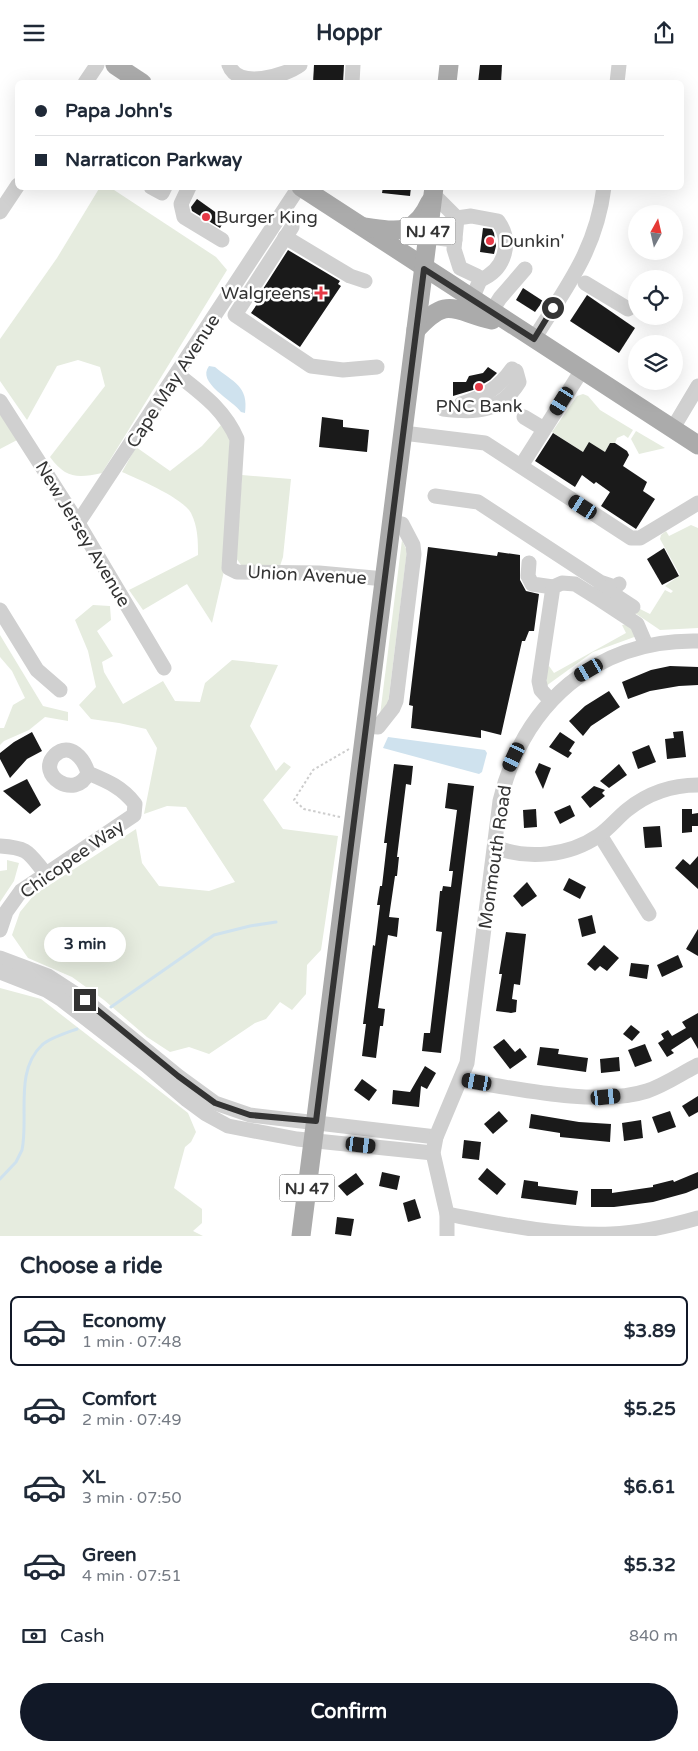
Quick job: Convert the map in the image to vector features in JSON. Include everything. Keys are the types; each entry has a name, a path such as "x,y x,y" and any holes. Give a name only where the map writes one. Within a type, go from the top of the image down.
{"main road":[{"path":"115,65 138,80"},
{"path":"447,80 449,65"},
{"path":"359,226 394,231 406,230 424,216 433,191"},
{"name":"NJ 47","path":"301,1236 433,191"},
{"path":"321,193 359,226 698,445"},
{"path":"416,330 436,311 448,307 509,323"}],"street":[{"path":"87,80 97,65"},
{"path":"229,65 235,74 246,79 261,80 294,70 300,65"},
{"path":"352,80 353,65"},
{"path":"617,80 619,65"},
{"path":"0,212 15,190"},
{"path":"188,190 181,204 184,217 222,240"},
{"name":"Cape May Avenue","path":"78,523 298,190"},
{"path":"534,339 587,254 599,220 604,190"},
{"path":"433,191 457,218 454,249 460,267 477,276 480,280"},
{"path":"457,218 471,216 498,221 505,231 506,249 496,270 480,280 472,299"},
{"path":"365,281 350,276 288,232 234,315 251,329 311,366 343,370 376,367"},
{"path":"428,237 455,240"},
{"path":"491,312 500,297 525,269"},
{"path":"585,283 628,309"},
{"path":"460,404 475,405 494,397 510,383 516,371 519,382 506,398 484,410 471,412 443,405 460,404 488,394 503,382 512,369"},
{"path":"520,466 582,370"},
{"name":"Union Avenue","path":"177,374 208,399 230,422 237,439 229,568 237,572 319,573 385,579"},
{"path":"672,428 698,387"},
{"name":"New Jersey Avenue","path":"0,401 78,523 164,668"},
{"path":"524,417 544,429"},
{"path":"403,433 484,443 631,538 640,538 698,503"},
{"path":"435,497 478,502 600,582 614,587 619,584"},
{"path":"366,726 378,727 393,709 398,681 414,554 412,545 402,525 392,523"},
{"path":"529,563 528,576 532,584 554,587 562,583 575,584 637,625 646,645"},
{"path":"600,582 602,588 633,607"},
{"path":"550,700 541,690 539,681 548,613 554,587"},
{"path":"0,610 37,670 60,689"},
{"name":"Monmouth Road","path":"433,1153 436,1137 462,1080 467,1063 500,801 506,774 522,740 550,700 578,676 600,664 646,645 698,641"},
{"name":"Chicopee Way","path":"0,930 6,912 21,891 45,873 134,815 135,804 126,793 114,784 88,773"},
{"path":"495,847 511,854 532,856 585,844 600,835 627,809 649,795 672,786 698,785"},
{"path":"600,835 649,914"},
{"path":"0,846 18,847 27,851 45,873"},
{"path":"0,958 48,976 72,991 215,1103 250,1115 316,1121 436,1137"},
{"path":"0,972 46,990 69,1005 146,1065 187,1100 215,1120 243,1129 314,1141 433,1153 447,1214 447,1236"},
{"path":"462,1080 508,1087 606,1097 648,1091 698,1065"},
{"path":"376,1147 378,1130"},
{"path":"447,1214 559,1231 611,1234 665,1227 698,1218"}],"path":[{"path":"355,819 326,815 304,809 294,800 312,770 352,748 363,749"}],"shaded area":[{"path":"98,190 114,190 216,257 227,270 102,473 86,476 67,473 50,457 105,386 100,367 78,360 57,366 27,420 0,381 0,339 57,258"},
{"path":"583,394 588,396 600,410 633,430 628,438 624,435 617,438 615,443 610,443 605,452 589,443 583,452 552,432 577,396"},
{"path":"0,410 19,439 0,449"},
{"path":"221,425 230,436 224,571 212,623 187,584 143,610 129,590 198,555 197,534 191,513 179,501 160,489 122,472 136,447 170,471 202,446"},
{"path":"636,431 665,448 639,454 631,439"},
{"path":"242,475 291,479 283,557 279,569 244,569 236,558"},
{"path":"691,525 698,528 698,628 660,630 632,611 640,609 650,614 665,590 671,593 673,591 665,586 680,575 660,539 661,535 666,531 669,536"},
{"path":"402,540 407,551 388,704 380,715"},
{"path":"93,605 110,606 111,620 97,631 113,656 102,662 104,672 123,704 163,681 175,701 200,702 205,683 232,660 278,665 250,726 276,771 284,762 291,767 263,800 283,829 338,836 321,950 307,965 306,994 292,1010 280,1002 266,1019 255,1023 209,1054 189,1047 170,1052 147,1037 104,1000 72,977 28,958 12,935 20,912 34,895 136,829 142,863 159,886 209,891 235,882 186,807 167,806 144,814 157,748 146,729 91,719 79,705 96,687 88,651 75,620"},
{"path":"628,624 637,636 593,652 546,686 547,668 549,666 554,673 626,633 622,625"},
{"path":"0,635 43,706 68,712 68,721 45,717 29,730 4,741 0,745 0,728 4,728 13,705 25,698 12,671 0,657"},
{"path":"7,860 19,863 14,881 0,902 0,871 7,870"},
{"path":"0,988 41,999 188,1113 196,1132 191,1142 185,1147 174,1188 202,1209 202,1223 193,1231 203,1236 0,1236"}],"water":[{"path":"209,366 215,367 242,391 246,404 245,413 241,412 211,385 207,379 206,372"},
{"path":"388,737 485,750 487,753 482,772 479,774 383,748"}],"building":[{"path":"314,65 344,65 343,80 313,80"},
{"path":"480,65 502,65 501,80 478,80"},
{"path":"382,190 411,190 410,196 382,193"},
{"name":"Burger King","path":"197,199 225,219 220,228 192,211 191,207"},
{"name":"Dunkin'","path":"483,228 492,229 494,233 496,246 494,254 480,252"},
{"path":"288,250 340,281 338,284 341,286 300,347 251,313 266,291 263,289"},
{"path":"523,288 543,301 535,312 516,300"},
{"path":"587,295 635,328 631,335 628,335 628,339 619,353 570,321"},
{"path":"488,367 497,373 490,380 473,390 453,396 453,382 466,382 469,376 483,373"},
{"path":"322,417 343,420 343,427 369,430 367,452 319,447"},
{"path":"553,433 583,452 589,442 605,452 610,443 615,443 627,451 629,455 623,466 647,482 643,491 655,499 636,529 601,506 610,492 596,482 594,484 582,475 575,487 535,461"},
{"path":"428,547 497,556 498,552 520,555 520,580 526,591 539,594 534,631 529,631 525,641 522,641 501,735 481,730 481,738 411,728 413,706 409,705"},
{"path":"664,548 679,576 662,585 647,559"},
{"path":"670,666 698,667 698,685 650,691 628,699 622,682 651,670"},
{"path":"609,691 620,707 591,726 583,736 569,721 585,706"},
{"path":"683,731 686,757 667,759 665,739 674,738 673,732"},
{"path":"32,732 42,751 27,759 10,778 0,759 0,753 14,742"},
{"path":"560,732 575,742 569,751 572,753 568,758 549,747"},
{"path":"649,745 656,762 638,769 632,752"},
{"path":"539,763 551,768 543,789 535,772"},
{"path":"394,764 413,766 411,785 406,784 397,857 399,857 397,876 395,876 389,917 399,918 397,937 388,935 378,1008 385,1009 383,1026 380,1026 376,1058 362,1056 366,1024 363,1024 380,905 377,905 380,886 382,886 387,843 384,843"},
{"path":"619,764 627,775 609,788 600,781"},
{"path":"27,779 41,805 30,814 3,791"},
{"path":"448,783 474,786 441,1053 422,1051 424,1033 430,1033 442,932 436,931 440,891 442,891 443,886 451,887 453,871 449,871 457,810 445,808"},
{"path":"594,786 605,790 602,793 605,796 590,808 581,797"},
{"path":"570,805 575,816 560,824 554,812"},
{"path":"536,809 537,827 524,828 523,810"},
{"path":"682,809 692,809 692,814 698,813 698,826 692,826 692,832 682,833"},
{"path":"660,826 662,847 645,848 643,827"},
{"path":"698,856 698,889 675,868 683,859 690,865"},
{"path":"569,878 586,887 580,899 563,890"},
{"path":"527,882 537,896 522,907 513,896"},
{"path":"592,915 596,933 582,937 578,919"},
{"path":"698,929 698,956 686,949"},
{"path":"506,932 526,934 520,985 514,984 512,999 517,1000 516,1012 511,1013 496,1011 502,974 499,974"},
{"path":"604,945 619,958 607,971 600,966 595,971 587,964"},
{"path":"678,955 683,967 662,977 657,965"},
{"path":"631,963 649,965 647,979 629,976"},
{"path":"698,1013 698,1049 691,1037 671,1050 674,1053 667,1057 658,1043 664,1039 661,1034 668,1030 672,1036 686,1028 682,1022"},
{"path":"631,1025 640,1032 632,1041 623,1034"},
{"path":"504,1039 515,1052 520,1048 527,1057 510,1069 493,1047"},
{"path":"645,1044 652,1061 635,1067 628,1050"},
{"path":"540,1047 559,1049 558,1054 588,1058 586,1072 537,1065"},
{"path":"619,1057 620,1071 601,1073 600,1059"},
{"path":"425,1066 436,1073 427,1089 421,1086 419,1107 392,1104 393,1090 410,1092"},
{"path":"362,1079 377,1090 369,1101 354,1090"},
{"path":"698,1096 698,1112 689,1117 682,1106"},
{"path":"499,1111 508,1121 493,1134 484,1124"},
{"path":"670,1111 676,1127 658,1133 652,1117"},
{"path":"531,1114 579,1122 611,1124 610,1142 560,1137 560,1133 529,1128"},
{"path":"641,1120 643,1138 624,1141 622,1123"},
{"path":"464,1140 481,1142 479,1160 462,1158"},
{"path":"487,1168 506,1184 497,1195 478,1179"},
{"path":"382,1172 400,1176 397,1190 379,1186"},
{"path":"698,1172 698,1188 686,1193 653,1202 614,1207 591,1207 591,1189 612,1189 612,1193 653,1187 653,1185 673,1180 674,1182"},
{"path":"356,1173 364,1184 347,1196 338,1186"},
{"path":"524,1180 538,1182 538,1186 578,1191 576,1205 521,1198"},
{"path":"415,1199 421,1218 408,1222 403,1203"},
{"path":"337,1217 354,1219 351,1236 335,1234"}],"waterway":[{"path":"111,1007 214,935 276,922"},
{"path":"0,1179 16,1162 22,1150 25,1081 33,1056 45,1042 77,1029"}],"place":[{"name":"Burger King","path":"206,217"},
{"name":"Dunkin'","path":"490,241"},
{"name":"Walgreens","path":"321,293"},
{"name":"PNC Bank","path":"479,387"}],"route":[{"path":"85,1000 204,1097 215,1103 250,1115 316,1121 424,269 534,339 553,308"}]}
